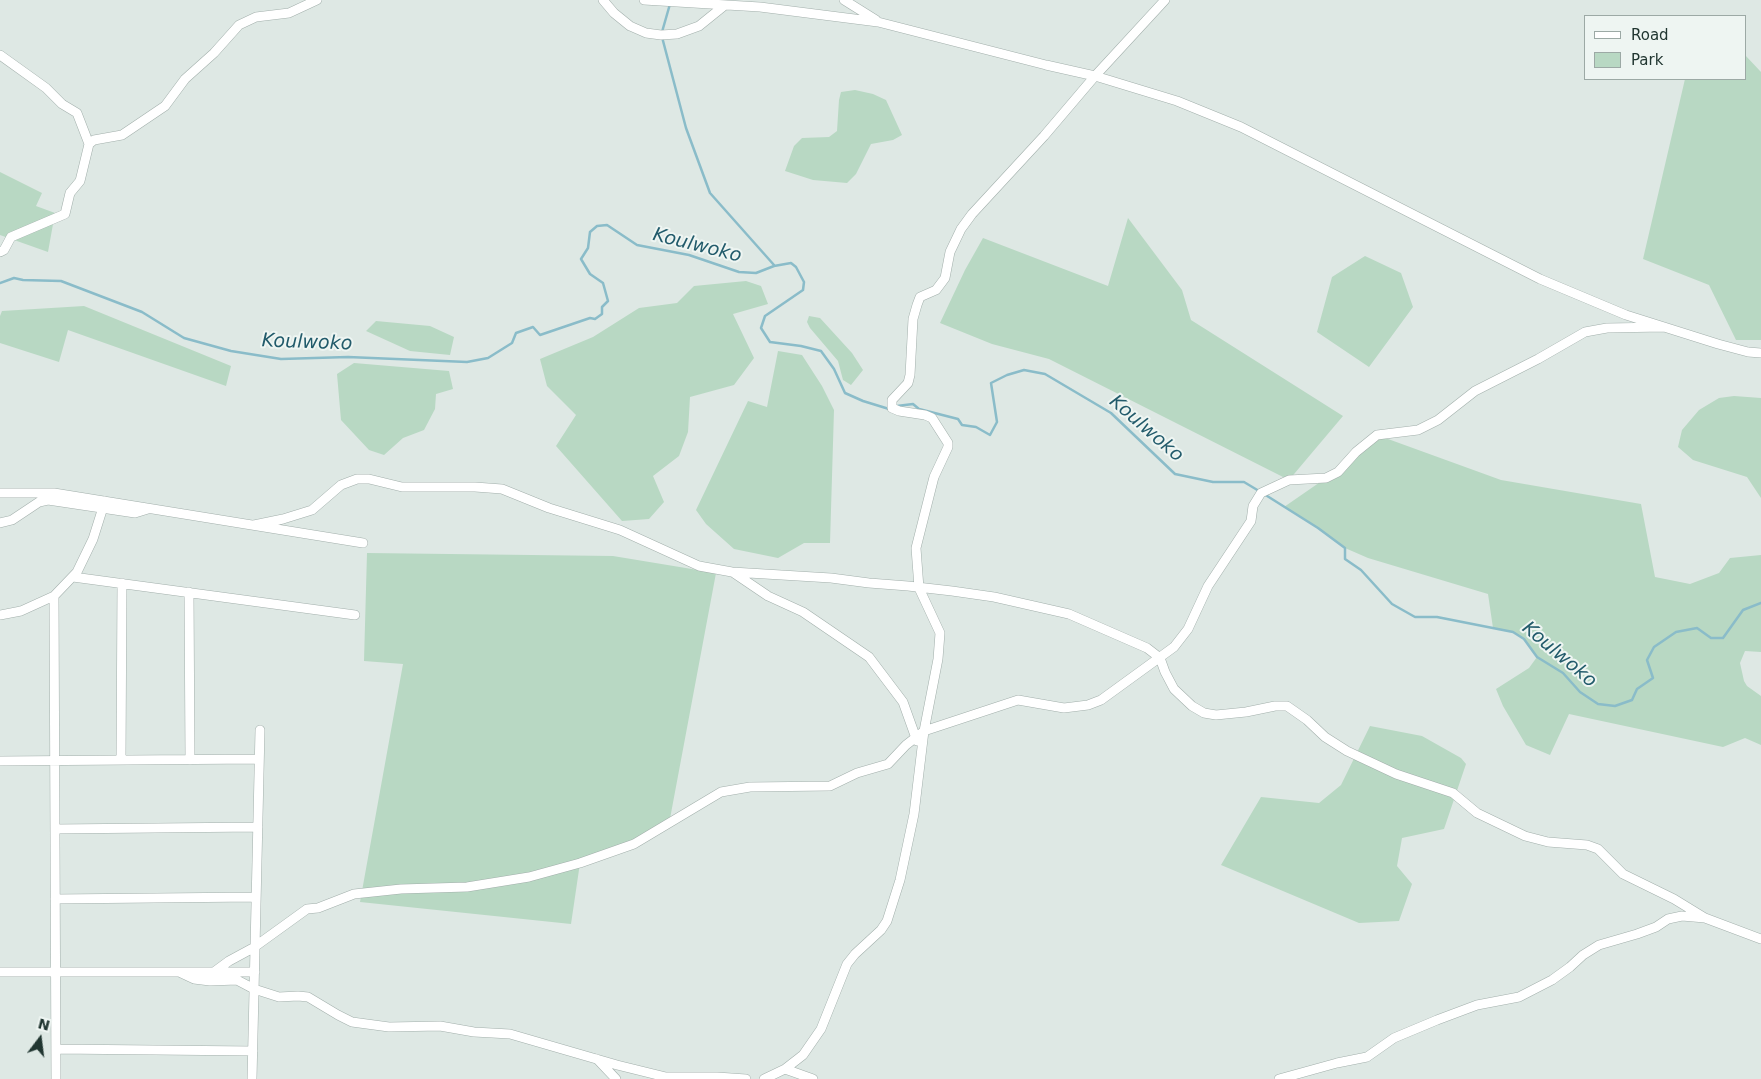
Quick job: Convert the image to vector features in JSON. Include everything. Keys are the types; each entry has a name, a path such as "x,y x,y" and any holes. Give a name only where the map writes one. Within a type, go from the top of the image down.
{"street":[{"path":"89,144 94,140 122,135 165,106 185,79 214,53 240,25 256,16 289,13 317,0"},
{"path":"603,0 614,13 630,26 646,33 661,35 677,34 699,26 724,5"},
{"path":"644,0 760,7 878,22 1095,76 1177,101 1241,127 1540,280 1626,315 1726,346 1748,352 1761,352"},
{"path":"844,0 878,22"},
{"path":"764,1079 785,1069 804,1055 821,1029 847,964 881,930 887,921 900,880 914,814 921,750 938,659 940,633 919,588 916,548 934,477 948,447 948,443 932,418 892,408 892,400 908,383 910,375 913,319 920,296 936,290 945,278 950,252 961,229 972,214 1165,0"},
{"path":"0,55 46,88 62,104 77,113 89,144 80,181 70,193 65,214 10,237 4,250 0,252"},
{"path":"194,979 214,972 229,961 255,947 307,909 318,908 354,894 401,888 468,887 529,876 580,863 634,844 721,792 750,787 830,786 857,773 888,764 924,731 1018,700 1064,708 1088,705 1101,700 1174,647 1188,629 1208,586 1250,520 1253,506 1261,493 1289,480 1326,478 1338,472 1356,452 1377,435 1418,430 1438,420 1475,391 1585,332 1607,328 1664,327"},
{"path":"254,525 312,510 341,484 357,479 369,479 402,487 502,489 549,508 620,530 699,566 732,572 831,578 994,597 1070,614 1147,648 1160,658 1174,689 1192,706 1204,713 1216,715 1286,706 1307,720 1325,737 1347,751 1396,774 1453,793 1477,813 1525,836 1548,842 1587,845 1598,849 1623,874 1674,898 1705,918 1761,939"},
{"path":"0,493 54,493 104,505"},
{"path":"0,523 12,520 39,502 48,500 150,508 363,543"},
{"path":"0,615 21,611 54,596 73,577 94,539 104,505"},
{"path":"732,572 768,596 803,612 869,657 902,702 921,750"},
{"path":"73,577 355,615"},
{"path":"121,760 122,583"},
{"path":"189,592 190,760"},
{"path":"54,596 56,1079"},
{"path":"252,1079 260,730"},
{"path":"0,761 260,759"},
{"path":"55,829 258,827"},
{"path":"56,899 256,898"},
{"path":"1279,1079 1308,1070 1367,1057 1394,1038 1444,1017 1476,1005 1519,997 1552,980 1583,955 1599,945 1656,927 1668,919 1682,916 1705,918"},
{"path":"0,972 254,972"},
{"path":"180,972 194,979 210,981 237,980 254,990 278,997 308,997 352,1022 388,1027 440,1026 474,1032 510,1034 666,1077 746,1079"},
{"path":"56,1049 253,1050"},
{"path":"597,1059 616,1079"},
{"path":"785,1069 813,1079"}],"green space":[{"path":"1746,56 1761,72 1761,340 1736,340 1709,285 1643,259 1685,80 1746,80"},
{"path":"855,90 873,94 886,100 902,135 893,140 871,144 856,174 847,183 813,180 785,171 794,146 802,138 829,137 837,131 841,92"},
{"path":"0,172 42,193 36,206 55,213 48,252 0,235"},
{"path":"1128,218 1182,290 1191,320 1343,416 1289,480 1049,359 992,344 940,323 965,270 983,238 1108,286"},
{"path":"1365,256 1401,273 1413,307 1369,367 1317,332 1332,277"},
{"path":"746,281 761,286 768,304 733,314 754,358 734,385 690,397 688,432 679,456 653,476 664,502 649,519 622,521 556,446 576,415 547,386 540,359 593,337 639,308 677,303 694,286"},
{"path":"84,306 231,366 226,386 68,330 59,362 0,343 0,316 2,311"},
{"path":"809,316 820,318 852,353 863,370 851,385 843,380 838,361 810,328 807,322"},
{"path":"376,321 430,326 454,337 450,355 410,351 366,331"},
{"path":"778,351 802,355 822,386 834,410 830,543 804,543 778,558 734,549 706,524 696,510 748,401 767,407"},
{"path":"354,363 449,371 453,389 436,394 435,409 424,430 403,438 384,455 369,450 341,420 337,374"},
{"path":"1734,396 1761,398 1761,498 1747,477 1693,460 1678,447 1682,430 1699,410 1719,398"},
{"path":"1377,435 1501,480 1641,504 1655,577 1690,584 1719,573 1730,558 1761,555 1761,652 1745,651 1740,663 1747,686 1761,696 1761,745 1745,738 1723,747 1569,714 1550,755 1526,745 1503,706 1496,689 1529,668 1537,657 1524,639 1513,632 1493,628 1488,594 1368,558 1345,548 1318,528 1284,507 1326,478"},
{"path":"367,553 613,556 716,573 669,824 580,863 571,924 360,902 403,664 364,661"},
{"path":"1370,726 1422,736 1461,758 1466,764 1444,829 1402,838 1397,866 1412,884 1399,921 1359,923 1221,865 1261,797 1319,803 1341,785"}],"waterway":[{"path":"662,32 670,4"},
{"path":"662,37 686,128 710,193 774,265"},
{"name":"Koulwoko","path":"0,283 14,278 61,281 142,312 184,338 231,351 281,359 348,357 467,362 488,358 512,343 516,333 533,327 540,335 590,318 595,319 602,314 602,307 608,301 603,283 590,274 581,259 588,248 590,232 597,226 607,225 637,245 689,255 739,272 756,273 774,266 791,263 796,267 804,282 803,290 765,316 761,328 770,342 821,351 834,369 845,393 889,409"},
{"name":"Koulwoko","path":"897,406 913,404 919,409 958,419 962,425 976,427 990,435 997,422 991,383 1007,375 1024,370 1045,374 1111,413 1175,474 1213,482 1244,482 1259,491"},
{"name":"Koulwoko","path":"1264,494 1318,528 1345,548 1345,559 1361,570 1392,604 1415,617 1437,617 1513,632 1524,639 1537,657 1563,673 1580,692 1598,704 1615,706 1632,700 1637,689 1653,678 1647,660 1654,647 1676,632 1697,628 1711,638 1723,638 1743,610 1761,603"}]}
